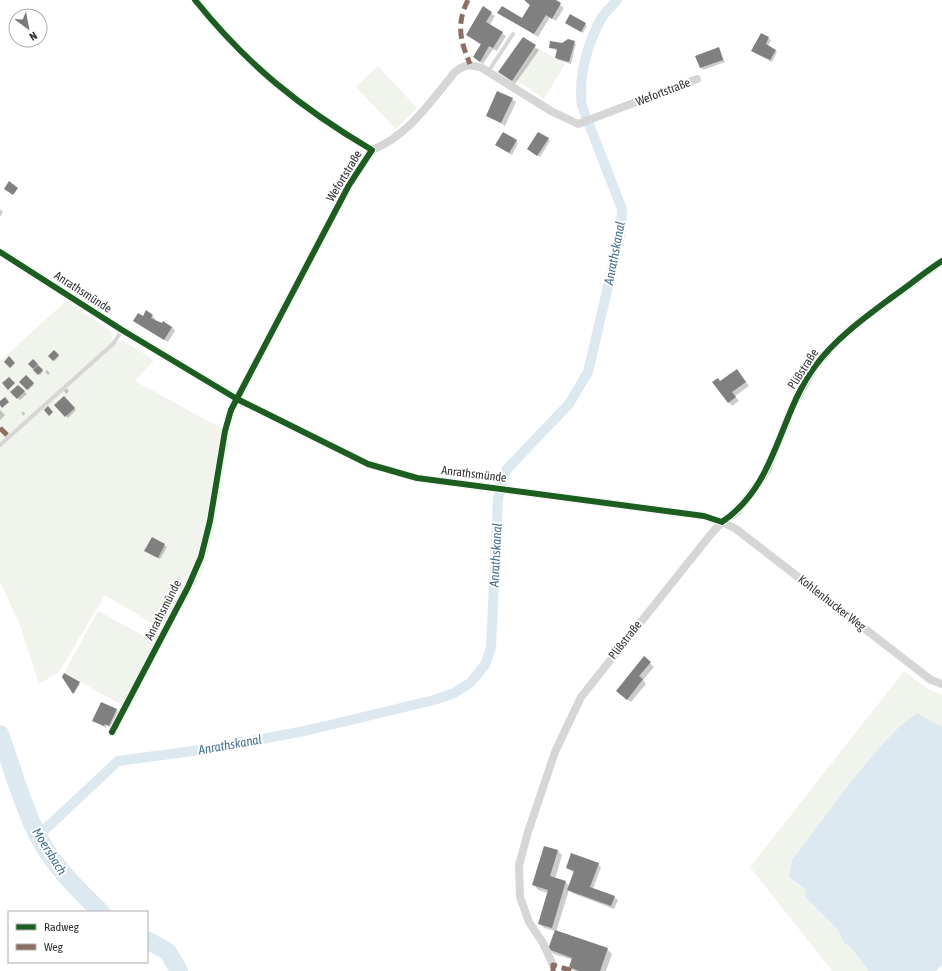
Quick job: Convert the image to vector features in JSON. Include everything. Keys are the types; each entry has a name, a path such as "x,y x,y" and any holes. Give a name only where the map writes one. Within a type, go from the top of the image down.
{"street":[{"name":"Wefortstraße","path":"195,0 236,48 283,90 300,104 372,150"},
{"name":"Wefortstraße","path":"237,399 348,185 372,150 394,139 414,121 455,72 462,66 470,64 482,68 551,111 575,124 595,119 697,79"},
{"name":"Anrathsmünde","path":"0,252 122,330 237,399 368,464 417,478 704,516 722,522"},
{"name":"Plißstraße","path":"553,965 543,943 529,922 520,897 519,865 528,832 555,752 581,696 722,522 737,512 767,471 792,407 816,365 837,341 860,321 942,261"},
{"name":"Anrathsmünde","path":"112,732 188,588 201,557 210,521 225,431 231,410 237,399"},
{"name":"Kohlenhucker Weg","path":"722,522 736,529 931,680 942,684"}],"lane":[{"path":"488,72 513,34"},
{"path":"0,445 112,344 122,330"}],"shaded area":[{"path":"537,48 565,64 544,99 515,79"},
{"path":"378,66 417,108 396,129 356,87"},
{"path":"66,301 111,331 113,344 122,340 154,360 135,381 230,433 213,533 203,571 168,633 105,595 59,672 39,684 19,622 0,582 0,361"},
{"path":"98,611 155,642 122,705 64,673"},
{"path":"904,671 926,688 942,695 942,727 917,714 812,835 792,861 793,882 801,885 806,891 805,897 837,929 844,943 851,948 869,971 832,971 750,867"},
{"path":"917,713 942,727 942,965 936,971 869,971 851,948 844,943 837,929 805,897 806,891 789,876 792,860 849,784 892,735"}],"building":[{"path":"525,0 556,0 561,3 552,19 546,15 534,34 497,13 502,6 522,18 530,5"},
{"path":"483,6 492,12 486,22 503,32 493,48 489,46 480,62 473,57 481,44 466,35"},
{"path":"570,14 586,23 581,32 565,23"},
{"path":"761,33 769,37 766,44 776,50 770,60 751,51"},
{"path":"523,37 536,45 512,81 498,72"},
{"path":"568,39 575,41 569,62 555,58 557,49 549,48 550,41 562,43"},
{"path":"719,47 723,60 700,68 695,56"},
{"path":"497,91 513,98 501,123 486,116"},
{"path":"503,132 517,140 509,153 495,145"},
{"path":"538,132 549,138 537,156 527,149"},
{"path":"9,181 18,188 13,195 4,189"},
{"path":"146,310 153,315 151,318 162,323 163,321 172,327 164,340 133,321 138,313 143,316"},
{"path":"54,350 59,355 53,361 48,356"},
{"path":"9,356 15,363 10,368 4,362"},
{"path":"33,359 38,364 33,369 28,364"},
{"path":"38,365 43,370 38,375 33,370"},
{"path":"737,369 746,382 732,392 736,397 728,403 712,382 718,378 720,381"},
{"path":"26,375 34,383 27,390 19,382"},
{"path":"9,377 15,383 8,390 2,383"},
{"path":"18,385 25,391 17,399 10,392"},
{"path":"64,396 75,408 65,417 54,405"},
{"path":"5,397 9,402 2,408 0,401"},
{"path":"48,406 53,412 49,416 44,410"},
{"path":"152,537 165,544 158,558 144,551"},
{"path":"644,656 651,662 639,676 643,679 627,700 616,691"},
{"path":"64,673 80,682 73,694 62,677"},
{"path":"101,702 117,709 109,726 105,724 104,726 92,721"},
{"path":"544,846 558,850 550,876 566,881 552,928 538,924 548,890 532,885"},
{"path":"571,853 599,863 590,887 615,896 611,906 567,890 574,871 566,868"},
{"path":"555,930 608,948 600,971 579,971 569,967 572,958 548,949"}],"waterway":[{"name":"Anrathskanal","path":"38,836 118,761 215,748 309,730 434,700 454,693 470,683 485,665 491,648 498,498 506,470 569,404 588,372 621,231 622,209 582,106 581,95 581,84 585,61 592,39 603,16 617,0"},
{"name":"Moersbach","path":"0,734 26,810 43,845 66,876 100,911"},
{"name":"Moersbach","path":"148,941 168,952 179,971"}],"marked path":[{"path":"468,0 462,17 461,32 462,40 470,64"},
{"path":"0,428 9,437"},
{"path":"553,971 553,965 573,971"}],"cycle path":[{"path":"112,732 188,587 201,557 210,521 225,431 231,410 349,185 372,150 322,118 276,84 235,45 195,0"},
{"path":"0,252 122,330 237,399 368,464 417,478 704,516 722,522 741,506 755,488 776,448 793,405 803,385 824,355 833,345 863,319 942,261"}]}
